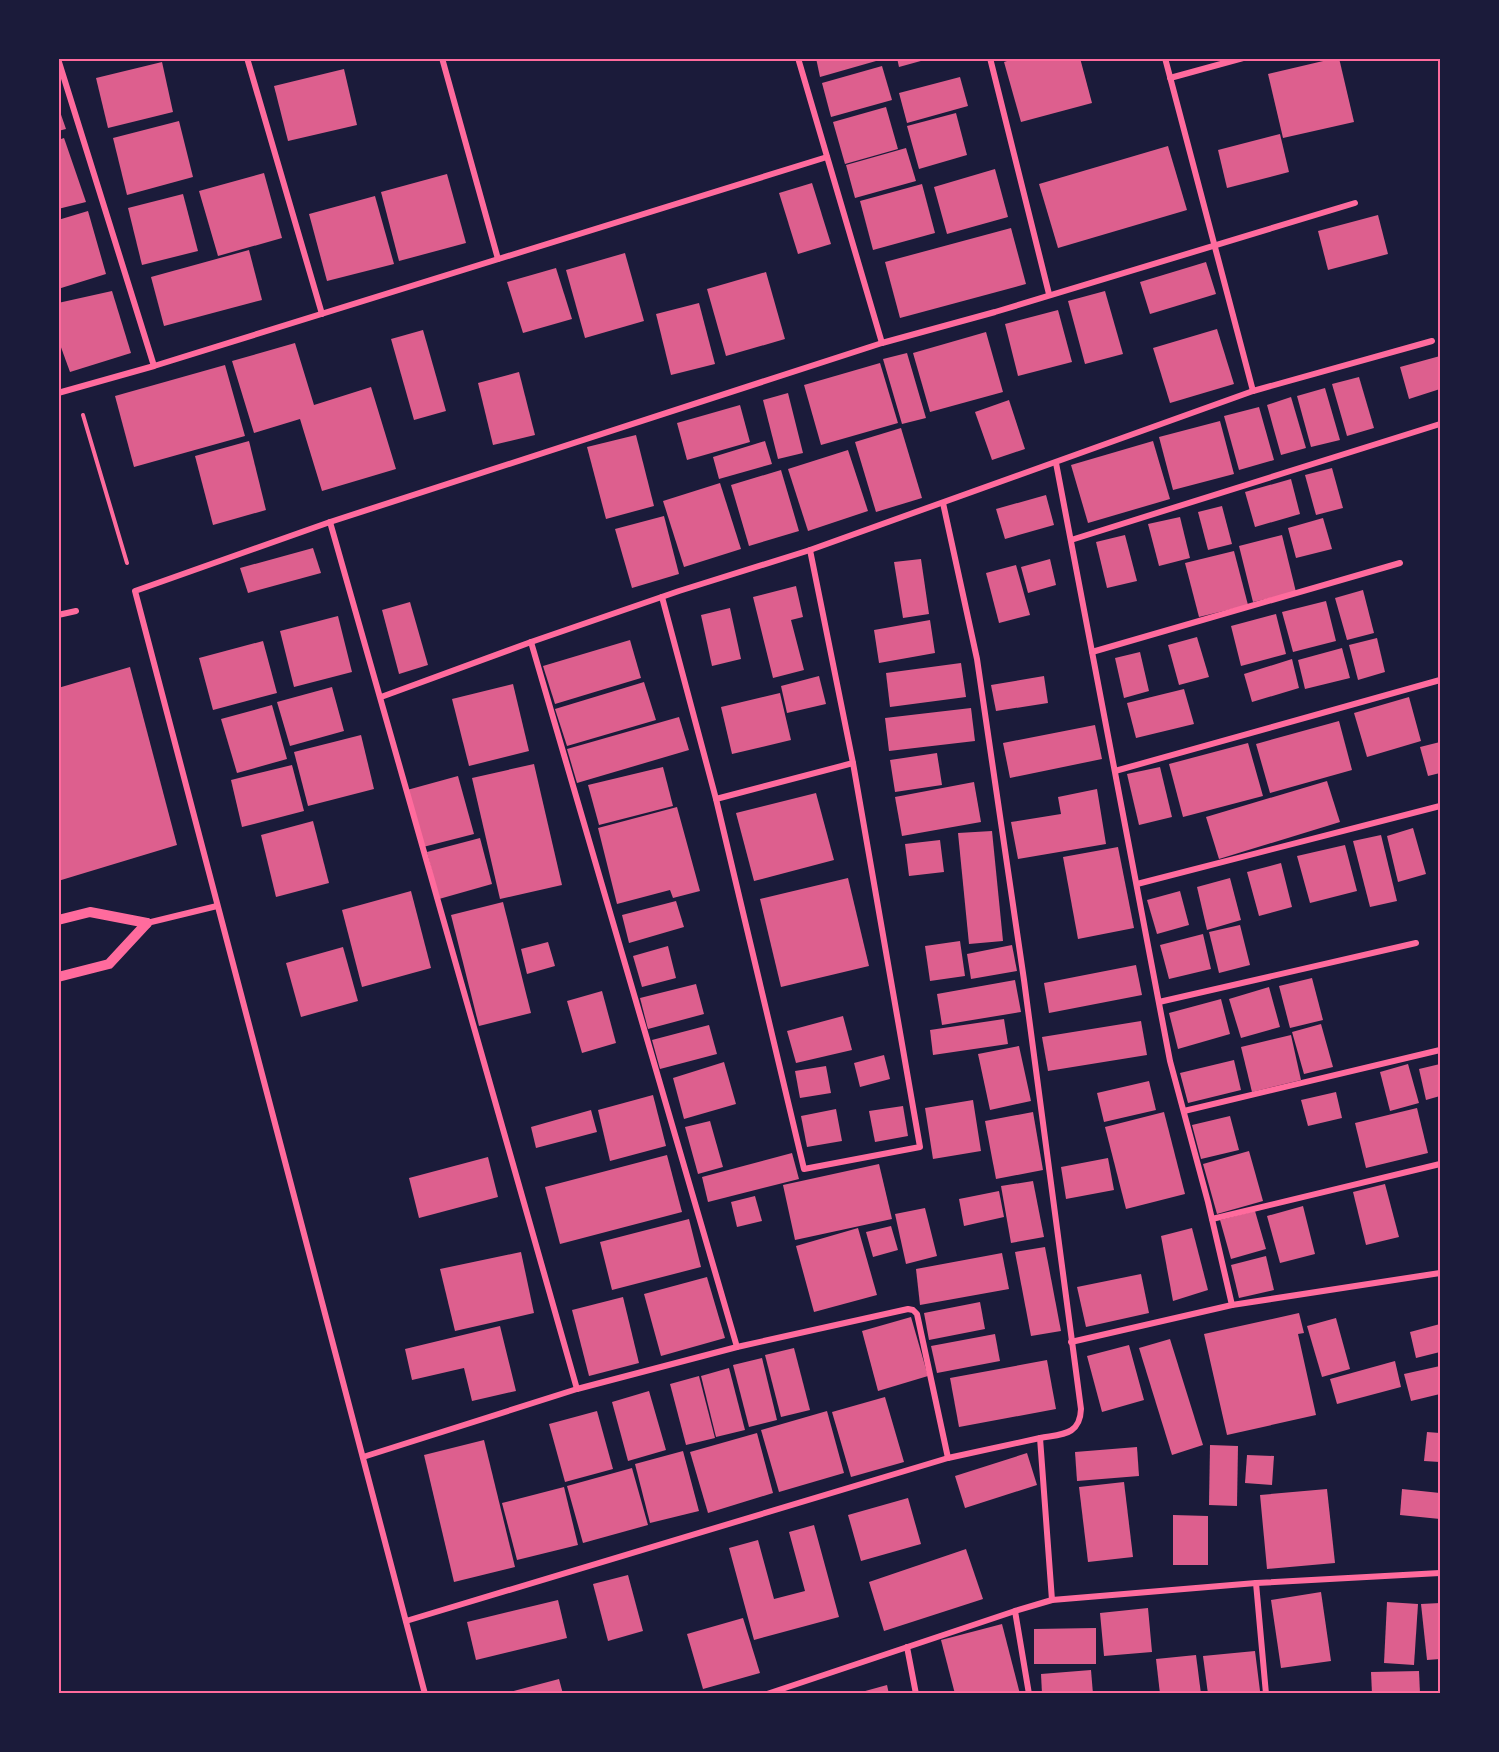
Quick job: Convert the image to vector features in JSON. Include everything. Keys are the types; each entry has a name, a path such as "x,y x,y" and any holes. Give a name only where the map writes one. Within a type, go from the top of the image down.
{"street":[{"path":"247,58 322,314"},
{"path":"442,58 498,259"},
{"path":"798,58 882,343"},
{"path":"990,58 1049,294"},
{"path":"1165,58 1253,391"},
{"path":"1170,78 1243,58"},
{"path":"58,59 154,366"},
{"path":"58,393 154,366 827,157"},
{"path":"425,1694 135,591 330,522 882,343 995,312 1355,203"},
{"path":"381,697 662,597 810,550 1253,391 1432,341"},
{"path":"1071,540 1440,424"},
{"path":"1056,463 1170,1061 1232,1305"},
{"path":"406,1621 948,1458 1067,1433 1076,1428 1081,1409 1024,980 976,659 943,503"},
{"path":"330,522 577,1389"},
{"path":"662,597 716,799 804,1169 920,1147 853,763 810,550"},
{"path":"1092,652 1400,563"},
{"path":"58,615 76,610"},
{"path":"531,642 737,1347"},
{"path":"1115,771 1440,680"},
{"path":"716,799 853,763"},
{"path":"1137,884 1440,806"},
{"path":"58,920 90,912 147,923 217,906"},
{"path":"58,978 109,964 147,923"},
{"path":"1158,1002 1416,943"},
{"path":"1184,1111 1440,1050"},
{"path":"1212,1219 1440,1164"},
{"path":"1071,1342 1232,1305 1440,1273"},
{"path":"363,1457 577,1389 737,1347 908,1309 917,1314 948,1458"},
{"path":"1040,1438 1052,1600"},
{"path":"767,1694 1052,1600 1256,1583 1440,1573"},
{"path":"1256,1583 1266,1694"},
{"path":"1015,1611 1029,1694"},
{"path":"907,1647 916,1694"}],"path":[{"path":"75,388 135,591"}],"building":[{"path":"816,58 882,58 883,59 820,77"},
{"path":"897,58 928,58 928,59 899,67"},
{"path":"1016,58 1080,58 1092,103 1021,122 1004,62"},
{"path":"1339,58 1354,122 1283,138 1268,74"},
{"path":"162,62 173,112 108,128 96,78"},
{"path":"882,66 892,100 831,117 822,83"},
{"path":"344,69 357,125 288,141 274,86"},
{"path":"960,77 968,106 907,123 899,93"},
{"path":"58,106 66,129 58,131"},
{"path":"886,107 898,149 845,164 833,122"},
{"path":"956,113 967,155 919,169 907,126"},
{"path":"179,121 193,177 127,195 113,138"},
{"path":"1280,134 1289,172 1227,188 1218,150"},
{"path":"64,138 86,202 58,209 58,140"},
{"path":"1168,146 1187,210 1058,248 1039,184"},
{"path":"906,148 916,181 855,198 846,165"},
{"path":"995,169 1008,217 947,234 934,187"},
{"path":"264,173 282,238 218,256 199,191"},
{"path":"447,174 466,243 399,261 381,192"},
{"path":"812,183 831,244 798,254 779,193"},
{"path":"922,184 935,233 873,250 860,201"},
{"path":"183,194 198,251 142,265 128,208"},
{"path":"375,196 394,264 327,281 309,214"},
{"path":"88,211 106,274 58,289 58,220"},
{"path":"1378,215 1388,254 1328,270 1318,231"},
{"path":"1011,228 1026,284 900,318 885,262"},
{"path":"249,250 262,300 164,326 151,277"},
{"path":"625,253 644,321 585,338 566,270"},
{"path":"1206,262 1216,294 1150,314 1140,282"},
{"path":"556,268 572,319 523,333 507,282"},
{"path":"766,272 785,339 726,356 707,289"},
{"path":"112,291 131,353 70,372 58,339 58,303"},
{"path":"1105,291 1123,354 1085,364 1068,301"},
{"path":"699,303 715,364 671,375 656,314"},
{"path":"1058,310 1072,362 1018,376 1005,324"},
{"path":"1217,329 1234,384 1170,403 1153,348"},
{"path":"423,330 446,411 414,420 391,339"},
{"path":"986,332 1003,392 930,412 913,353"},
{"path":"295,343 314,405 371,387 396,469 322,491 300,419 254,433 232,361"},
{"path":"907,353 926,418 902,424 883,359"},
{"path":"1440,356 1440,389 1409,399 1400,367"},
{"path":"880,363 898,423 821,445 804,385"},
{"path":"225,365 245,436 134,467 115,396"},
{"path":"519,372 535,435 493,445 478,383"},
{"path":"1359,377 1374,428 1347,436 1332,384"},
{"path":"1325,388 1340,440 1311,447 1297,396"},
{"path":"788,393 803,453 778,459 763,400"},
{"path":"1291,397 1306,448 1281,455 1267,405"},
{"path":"1009,400 1025,449 992,460 975,412"},
{"path":"740,405 750,442 687,460 677,423"},
{"path":"1259,407 1274,460 1239,470 1224,416"},
{"path":"1220,421 1234,474 1173,490 1159,437"},
{"path":"901,428 922,498 876,512 855,442"},
{"path":"636,435 654,506 606,519 587,447"},
{"path":"249,441 266,510 213,525 195,456"},
{"path":"765,441 772,464 719,479 713,457"},
{"path":"1153,441 1170,499 1088,523 1071,465"},
{"path":"848,450 868,511 808,531 788,469"},
{"path":"1332,468 1343,508 1316,515 1305,475"},
{"path":"781,470 799,531 749,546 731,485"},
{"path":"1291,479 1300,514 1255,527 1245,492"},
{"path":"720,483 741,549 684,567 663,501"},
{"path":"1046,495 1054,525 1005,539 996,509"},
{"path":"1222,506 1232,544 1208,550 1198,512"},
{"path":"664,516 679,574 632,588 615,529"},
{"path":"1180,517 1190,558 1159,566 1148,524"},
{"path":"1323,518 1332,549 1296,558 1288,528"},
{"path":"1125,535 1137,581 1107,588 1096,542"},
{"path":"1282,535 1296,592 1253,602 1239,546"},
{"path":"313,548 321,573 248,593 240,568"},
{"path":"1234,551 1248,605 1199,617 1185,563"},
{"path":"921,559 929,614 903,618 894,562"},
{"path":"1050,559 1056,585 1028,593 1021,567"},
{"path":"1016,565 1030,615 999,623 986,573"},
{"path":"796,586 803,617 791,620 804,670 773,678 753,597"},
{"path":"1363,590 1374,633 1347,640 1335,598"},
{"path":"1326,601 1336,641 1293,652 1282,612"},
{"path":"410,602 428,665 399,674 382,610"},
{"path":"730,608 741,659 712,666 701,615"},
{"path":"1276,614 1286,654 1241,666 1231,626"},
{"path":"338,616 352,672 294,687 280,631"},
{"path":"930,620 935,653 879,663 874,630"},
{"path":"1197,637 1209,677 1179,685 1168,645"},
{"path":"1377,638 1385,672 1358,680 1349,645"},
{"path":"630,640 641,678 555,704 543,666"},
{"path":"263,641 277,693 213,710 199,658"},
{"path":"1342,648 1350,678 1305,689 1298,660"},
{"path":"1140,652 1149,691 1124,698 1115,658"},
{"path":"1292,659 1299,688 1252,702 1244,674"},
{"path":"961,663 966,697 890,707 886,673"},
{"path":"130,667 177,845 58,881 58,688"},
{"path":"819,676 826,704 787,713 781,686"},
{"path":"1044,676 1048,703 996,711 991,685"},
{"path":"644,682 656,720 567,746 555,709"},
{"path":"513,684 529,751 469,766 452,699"},
{"path":"332,687 344,731 290,746 277,702"},
{"path":"1184,689 1194,724 1136,738 1127,703"},
{"path":"780,693 791,740 732,754 721,707"},
{"path":"1409,697 1421,741 1367,757 1354,713"},
{"path":"272,705 287,759 237,773 221,719"},
{"path":"971,708 975,741 889,751 885,718"},
{"path":"679,717 689,750 577,783 567,749"},
{"path":"1339,721 1352,770 1270,793 1256,744"},
{"path":"1095,725 1102,759 1010,778 1003,743"},
{"path":"361,735 374,789 308,806 294,752"},
{"path":"1440,742 1440,773 1428,776 1420,747"},
{"path":"1248,743 1263,796 1183,817 1169,764"},
{"path":"937,753 942,785 895,792 890,760"},
{"path":"534,764 562,885 500,899 472,778"},
{"path":"292,765 304,811 242,827 231,780"},
{"path":"663,767 673,806 599,825 588,785"},
{"path":"1160,767 1172,817 1139,825 1127,774"},
{"path":"458,776 474,834 423,847 407,790"},
{"path":"1327,781 1340,822 1219,859 1206,817"},
{"path":"974,782 981,822 902,836 895,797"},
{"path":"1097,789 1106,844 1018,859 1011,822 1061,814 1058,797"},
{"path":"816,793 834,860 754,881 736,813"},
{"path":"677,807 700,891 673,898 670,890 617,904 598,828"},
{"path":"313,821 329,883 276,897 261,835"},
{"path":"1413,828 1426,874 1398,882 1387,836"},
{"path":"992,831 1003,941 969,944 958,833"},
{"path":"1381,835 1397,901 1370,907 1353,841"},
{"path":"480,838 492,884 439,899 427,852"},
{"path":"940,840 944,872 909,876 905,844"},
{"path":"1345,845 1357,891 1310,903 1297,856"},
{"path":"1118,847 1134,928 1078,939 1063,857"},
{"path":"1281,863 1292,907 1259,916 1247,872"},
{"path":"848,878 869,966 781,987 760,899"},
{"path":"1230,878 1241,920 1207,930 1197,887"},
{"path":"411,891 431,968 362,987 342,910"},
{"path":"1180,891 1189,925 1157,934 1147,900"},
{"path":"676,901 684,927 629,943 622,915"},
{"path":"503,902 531,1013 479,1026 451,915"},
{"path":"1240,925 1250,965 1219,973 1209,932"},
{"path":"1203,934 1211,969 1169,979 1160,945"},
{"path":"960,941 965,976 930,981 925,946"},
{"path":"548,942 555,966 527,974 521,949"},
{"path":"1012,945 1017,971 971,979 967,954"},
{"path":"668,946 676,978 642,987 633,956"},
{"path":"343,947 358,1001 301,1017 286,963"},
{"path":"1136,965 1142,995 1049,1013 1044,983"},
{"path":"1312,978 1323,1020 1290,1028 1279,986"},
{"path":"1015,980 1021,1012 942,1025 937,994"},
{"path":"696,984 704,1014 648,1029 640,998"},
{"path":"1269,987 1280,1027 1241,1038 1229,999"},
{"path":"602,991 616,1043 582,1053 567,1001"},
{"path":"1221,999 1230,1034 1178,1049 1169,1013"},
{"path":"843,1016 852,1050 796,1063 787,1031"},
{"path":"1004,1019 1008,1044 933,1055 930,1030"},
{"path":"1141,1021 1147,1055 1048,1071 1042,1037"},
{"path":"1321,1024 1333,1067 1304,1074 1292,1032"},
{"path":"709,1025 717,1054 660,1069 652,1040"},
{"path":"1291,1035 1301,1080 1252,1092 1241,1047"},
{"path":"1019,1046 1031,1101 990,1110 978,1054"},
{"path":"884,1055 890,1079 860,1087 854,1063"},
{"path":"1234,1060 1241,1090 1188,1103 1180,1073"},
{"path":"724,1062 736,1104 684,1119 673,1078"},
{"path":"1408,1064 1419,1103 1390,1111 1380,1072"},
{"path":"1440,1064 1440,1096 1426,1100 1419,1069"},
{"path":"826,1066 831,1093 800,1098 795,1071"},
{"path":"1149,1081 1156,1110 1104,1122 1097,1093"},
{"path":"1336,1092 1342,1118 1308,1126 1301,1100"},
{"path":"653,1095 666,1146 610,1161 598,1110"},
{"path":"973,1100 981,1151 933,1159 925,1108"},
{"path":"903,1106 908,1136 875,1142 869,1111"},
{"path":"1417,1108 1428,1153 1366,1168 1355,1123"},
{"path":"836,1109 842,1141 807,1147 801,1116"},
{"path":"591,1110 597,1132 536,1148 531,1127"},
{"path":"1033,1112 1043,1170 996,1179 985,1121"},
{"path":"1164,1112 1185,1194 1126,1209 1105,1127"},
{"path":"1230,1116 1239,1150 1201,1159 1192,1125"},
{"path":"710,1121 723,1167 698,1174 685,1127"},
{"path":"1249,1151 1263,1201 1217,1214 1203,1164"},
{"path":"792,1153 799,1179 708,1202 702,1177"},
{"path":"667,1155 682,1212 560,1244 545,1187"},
{"path":"488,1157 498,1197 419,1218 409,1178"},
{"path":"1108,1158 1114,1190 1066,1199 1061,1167"},
{"path":"879,1164 892,1219 795,1240 783,1185"},
{"path":"1033,1181 1044,1237 1011,1243 1001,1186"},
{"path":"1385,1184 1399,1237 1366,1245 1353,1192"},
{"path":"999,1191 1004,1217 964,1226 959,1199"},
{"path":"755,1196 762,1221 737,1227 731,1202"},
{"path":"1303,1206 1315,1254 1280,1263 1267,1216"},
{"path":"925,1208 937,1256 906,1264 895,1214"},
{"path":"1255,1211 1266,1249 1231,1259 1220,1220"},
{"path":"689,1219 701,1267 612,1290 600,1242"},
{"path":"891,1226 898,1250 873,1257 866,1232"},
{"path":"858,1228 877,1295 814,1312 796,1246"},
{"path":"1192,1228 1208,1290 1173,1301 1161,1236"},
{"path":"1045,1247 1061,1331 1031,1336 1015,1252"},
{"path":"521,1252 534,1313 455,1331 440,1269"},
{"path":"1002,1253 1009,1289 920,1305 916,1269"},
{"path":"1266,1256 1274,1290 1239,1298 1231,1265"},
{"path":"1141,1274 1149,1313 1086,1327 1077,1287"},
{"path":"707,1277 725,1338 661,1356 644,1294"},
{"path":"623,1297 639,1363 589,1376 572,1310"},
{"path":"980,1302 985,1329 929,1340 924,1313"},
{"path":"1299,1313 1304,1333 1298,1334 1316,1415 1227,1435 1204,1334"},
{"path":"911,1317 928,1376 878,1391 862,1331"},
{"path":"1336,1318 1350,1369 1322,1377 1307,1326"},
{"path":"1440,1324 1440,1352 1416,1358 1410,1332"},
{"path":"500,1326 516,1391 472,1401 464,1368 412,1380 405,1349"},
{"path":"995,1334 1000,1361 937,1373 931,1346"},
{"path":"1170,1339 1203,1445 1172,1455 1139,1348"},
{"path":"1129,1345 1144,1400 1102,1412 1087,1356"},
{"path":"794,1348 810,1410 781,1417 765,1355"},
{"path":"762,1358 777,1420 749,1427 733,1365"},
{"path":"1047,1360 1056,1409 959,1427 950,1378"},
{"path":"1395,1361 1401,1387 1337,1404 1330,1379"},
{"path":"1440,1366 1440,1394 1411,1401 1404,1374"},
{"path":"729,1368 745,1430 716,1437 701,1376"},
{"path":"699,1376 715,1438 686,1445 670,1384"},
{"path":"649,1391 666,1450 628,1461 612,1402"},
{"path":"885,1397 904,1462 851,1477 832,1412"},
{"path":"597,1411 613,1469 565,1482 549,1424"},
{"path":"827,1411 844,1473 779,1492 761,1430"},
{"path":"1427,1432 1440,1433 1440,1462 1424,1461"},
{"path":"757,1433 773,1493 708,1513 690,1452"},
{"path":"484,1440 515,1567 454,1582 424,1455"},
{"path":"1210,1445 1238,1446 1237,1506 1209,1505"},
{"path":"1137,1447 1139,1476 1077,1481 1075,1452"},
{"path":"683,1451 699,1511 650,1523 635,1464"},
{"path":"1027,1453 1037,1485 965,1508 955,1476"},
{"path":"1247,1455 1274,1456 1272,1485 1245,1483"},
{"path":"632,1468 648,1525 583,1543 567,1486"},
{"path":"1124,1482 1133,1557 1088,1562 1079,1487"},
{"path":"564,1487 578,1545 517,1560 502,1503"},
{"path":"1327,1489 1335,1563 1267,1569 1260,1495"},
{"path":"1402,1489 1440,1493 1440,1519 1400,1515"},
{"path":"908,1498 921,1544 861,1561 848,1515"},
{"path":"1173,1515 1208,1516 1208,1565 1173,1565"},
{"path":"814,1525 839,1617 754,1640 729,1548 758,1540 774,1599 805,1591 789,1532"},
{"path":"966,1549 983,1599 884,1631 869,1582"},
{"path":"628,1575 643,1631 608,1641 593,1584"},
{"path":"1321,1592 1331,1661 1281,1668 1271,1600"},
{"path":"558,1600 567,1638 476,1660 467,1622"},
{"path":"1387,1602 1418,1604 1414,1665 1384,1663"},
{"path":"1440,1603 1440,1659 1427,1660 1421,1604"},
{"path":"1148,1608 1152,1652 1104,1656 1100,1613"},
{"path":"743,1618 760,1673 703,1689 687,1634"},
{"path":"1002,1624 1020,1694 955,1694 941,1640"},
{"path":"1096,1628 1096,1664 1034,1664 1034,1629"},
{"path":"1255,1651 1260,1691 1241,1694 1208,1694 1203,1656"},
{"path":"1196,1655 1201,1694 1160,1694 1156,1659"},
{"path":"1091,1670 1093,1694 1042,1694 1041,1674"},
{"path":"1419,1671 1420,1694 1372,1694 1371,1672"},
{"path":"559,1679 563,1694 506,1694 506,1693"},
{"path":"887,1685 889,1694 858,1694 858,1693"}]}
